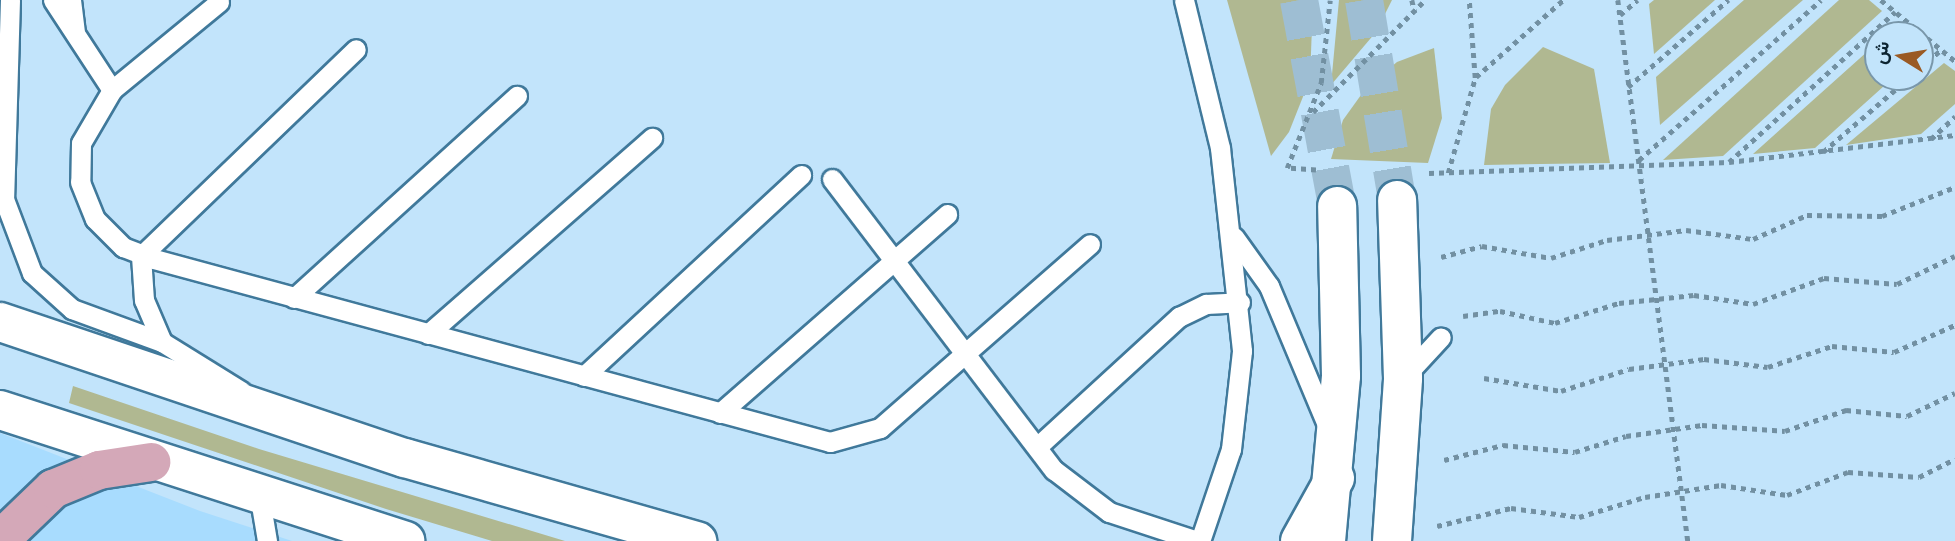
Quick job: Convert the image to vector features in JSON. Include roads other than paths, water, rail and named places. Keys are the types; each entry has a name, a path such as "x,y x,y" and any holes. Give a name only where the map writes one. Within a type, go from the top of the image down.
{"main road":[{"path":"0,540 53,489 99,470 151,462"}],"street":[{"path":"1392,541 1404,378 1409,186"},
{"path":"1326,541 1336,462 1337,206"},
{"path":"0,321 263,411 698,541"},
{"path":"0,410 260,499 405,541"},
{"path":"1300,541 1336,462"}],"lane":[{"path":"10,0 4,199 18,249 32,273 72,309 162,342 216,372 263,411"},
{"path":"53,0 112,90"},
{"path":"71,0 76,38"},
{"path":"832,179 1037,447 1070,486 1109,512 1198,541 1218,496 1240,400 1240,302 1234,236 1184,0"},
{"path":"219,2 112,90 81,143 80,182 95,219 141,256 813,439 856,439 894,418 1090,244"},
{"path":"162,342 144,300 141,256 356,49"},
{"path":"294,298 517,96"},
{"path":"428,334 652,138"},
{"path":"584,376 801,175"},
{"path":"720,413 947,214"},
{"path":"1234,236 1269,286 1336,462"},
{"path":"1037,447 1179,317 1206,304 1240,302"},
{"path":"1404,378 1446,330"},
{"path":"260,499 267,541"}],"tunnel":[{"path":"1299,0 1337,206"},
{"path":"1364,0 1397,200"}]}
